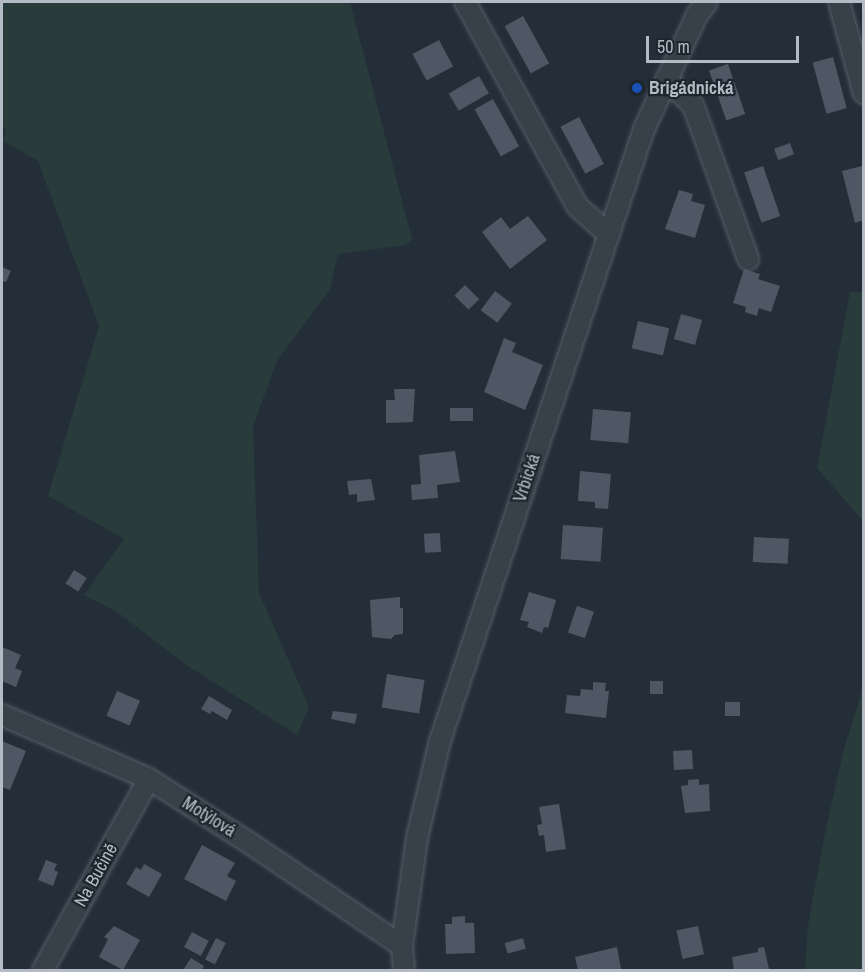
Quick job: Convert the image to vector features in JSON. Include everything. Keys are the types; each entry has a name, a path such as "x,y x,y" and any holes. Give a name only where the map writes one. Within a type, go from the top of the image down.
{"street":[{"path":"465,2 577,206 607,233"},
{"name":"Vrbická","path":"404,970 402,946 417,838 440,741 607,233 644,129 697,15 707,2"},
{"path":"839,2 864,94"},
{"path":"666,79 693,105 748,259"},
{"name":"Motýlová","path":"2,715 148,779 251,843 402,946"},
{"name":"Na Bučině","path":"43,970 148,779"}],"green space":[{"path":"2,2 350,2 412,239 406,245 338,254 330,289 277,361 253,426 259,593 309,707 297,735 188,666 116,611 84,595 124,539 48,496 99,326 38,161 3,141 6,130 2,127"},
{"path":"850,292 863,292 863,521 817,468"},
{"path":"863,687 863,970 805,970 808,925 826,828 844,749"}],"building":[{"path":"523,16 549,63 531,73 505,26"},
{"path":"439,40 453,66 427,81 413,54"},
{"path":"833,57 847,108 826,114 813,62"},
{"path":"728,64 745,114 726,121 709,71"},
{"path":"479,76 489,93 459,111 449,94"},
{"path":"493,99 519,146 501,156 475,109"},
{"path":"579,117 604,164 585,174 560,127"},
{"path":"790,143 794,154 778,160 774,149"},
{"path":"763,166 780,216 761,223 744,173"},
{"path":"862,166 864,220 855,223 842,171"},
{"path":"679,190 693,194 691,201 705,205 695,238 665,229"},
{"path":"528,216 547,240 510,269 482,232 501,217 510,229"},
{"path":"2,267 11,271 6,282 2,281"},
{"path":"744,269 760,274 758,279 780,286 771,312 759,308 757,316 745,312 746,307 733,303"},
{"path":"465,285 479,299 469,310 454,296"},
{"path":"495,291 512,304 497,323 481,310"},
{"path":"681,314 702,320 695,345 674,339"},
{"path":"638,321 669,328 663,355 632,348"},
{"path":"504,338 516,343 512,352 543,365 525,410 484,392"},
{"path":"394,389 415,389 413,422 386,423 386,400 395,400"},
{"path":"450,408 473,408 473,421 450,421"},
{"path":"593,409 631,412 628,443 590,440"},
{"path":"455,451 460,482 437,485 438,498 412,500 411,485 421,484 419,455"},
{"path":"580,471 611,474 608,509 595,508 595,502 578,501"},
{"path":"371,479 375,500 357,502 357,494 349,495 347,481"},
{"path":"563,525 603,528 601,562 561,559"},
{"path":"440,533 441,552 425,553 424,534"},
{"path":"754,537 789,539 788,564 753,562"},
{"path":"74,570 87,578 78,592 66,584"},
{"path":"529,592 556,600 548,628 544,627 542,633 527,627 529,622 520,620"},
{"path":"400,597 400,608 403,608 403,634 395,635 391,639 372,637 370,600"},
{"path":"577,606 594,612 585,638 568,632"},
{"path":"2,647 21,655 15,668 22,671 16,687 2,681"},
{"path":"387,674 425,680 419,714 382,708"},
{"path":"650,681 663,681 663,694 650,694"},
{"path":"593,682 606,683 605,691 609,691 606,718 565,713 567,695 580,696 581,689 593,690"},
{"path":"117,691 140,701 129,726 106,716"},
{"path":"209,696 232,710 227,720 212,711 210,714 201,709"},
{"path":"725,702 740,702 740,716 725,716"},
{"path":"333,711 357,714 355,724 331,719"},
{"path":"2,741 26,751 10,790 2,787"},
{"path":"692,750 693,769 674,770 673,751"},
{"path":"699,779 699,785 709,784 710,811 685,813 681,786 688,785 688,780"},
{"path":"559,804 566,849 546,852 544,835 539,836 537,825 542,824 539,807"},
{"path":"202,845 235,863 227,876 236,881 226,901 184,879"},
{"path":"46,860 57,864 54,870 58,872 53,886 38,880"},
{"path":"144,864 162,874 149,897 126,884 136,867 141,870"},
{"path":"465,916 465,923 474,923 475,953 446,954 445,924 452,924 452,917"},
{"path":"114,926 140,940 123,970 99,957 108,939 104,937"},
{"path":"698,926 704,954 683,959 676,931"},
{"path":"192,932 209,941 201,956 184,947"},
{"path":"216,938 226,943 215,964 205,959"},
{"path":"523,938 526,949 507,954 505,943"},
{"path":"617,947 621,969 578,970 575,957"},
{"path":"764,947 769,969 734,970 732,957 758,952 758,948"},
{"path":"191,958 204,966 202,970 183,970"}],"place":[{"name":"Brigádnická","path":"637,88"}]}
